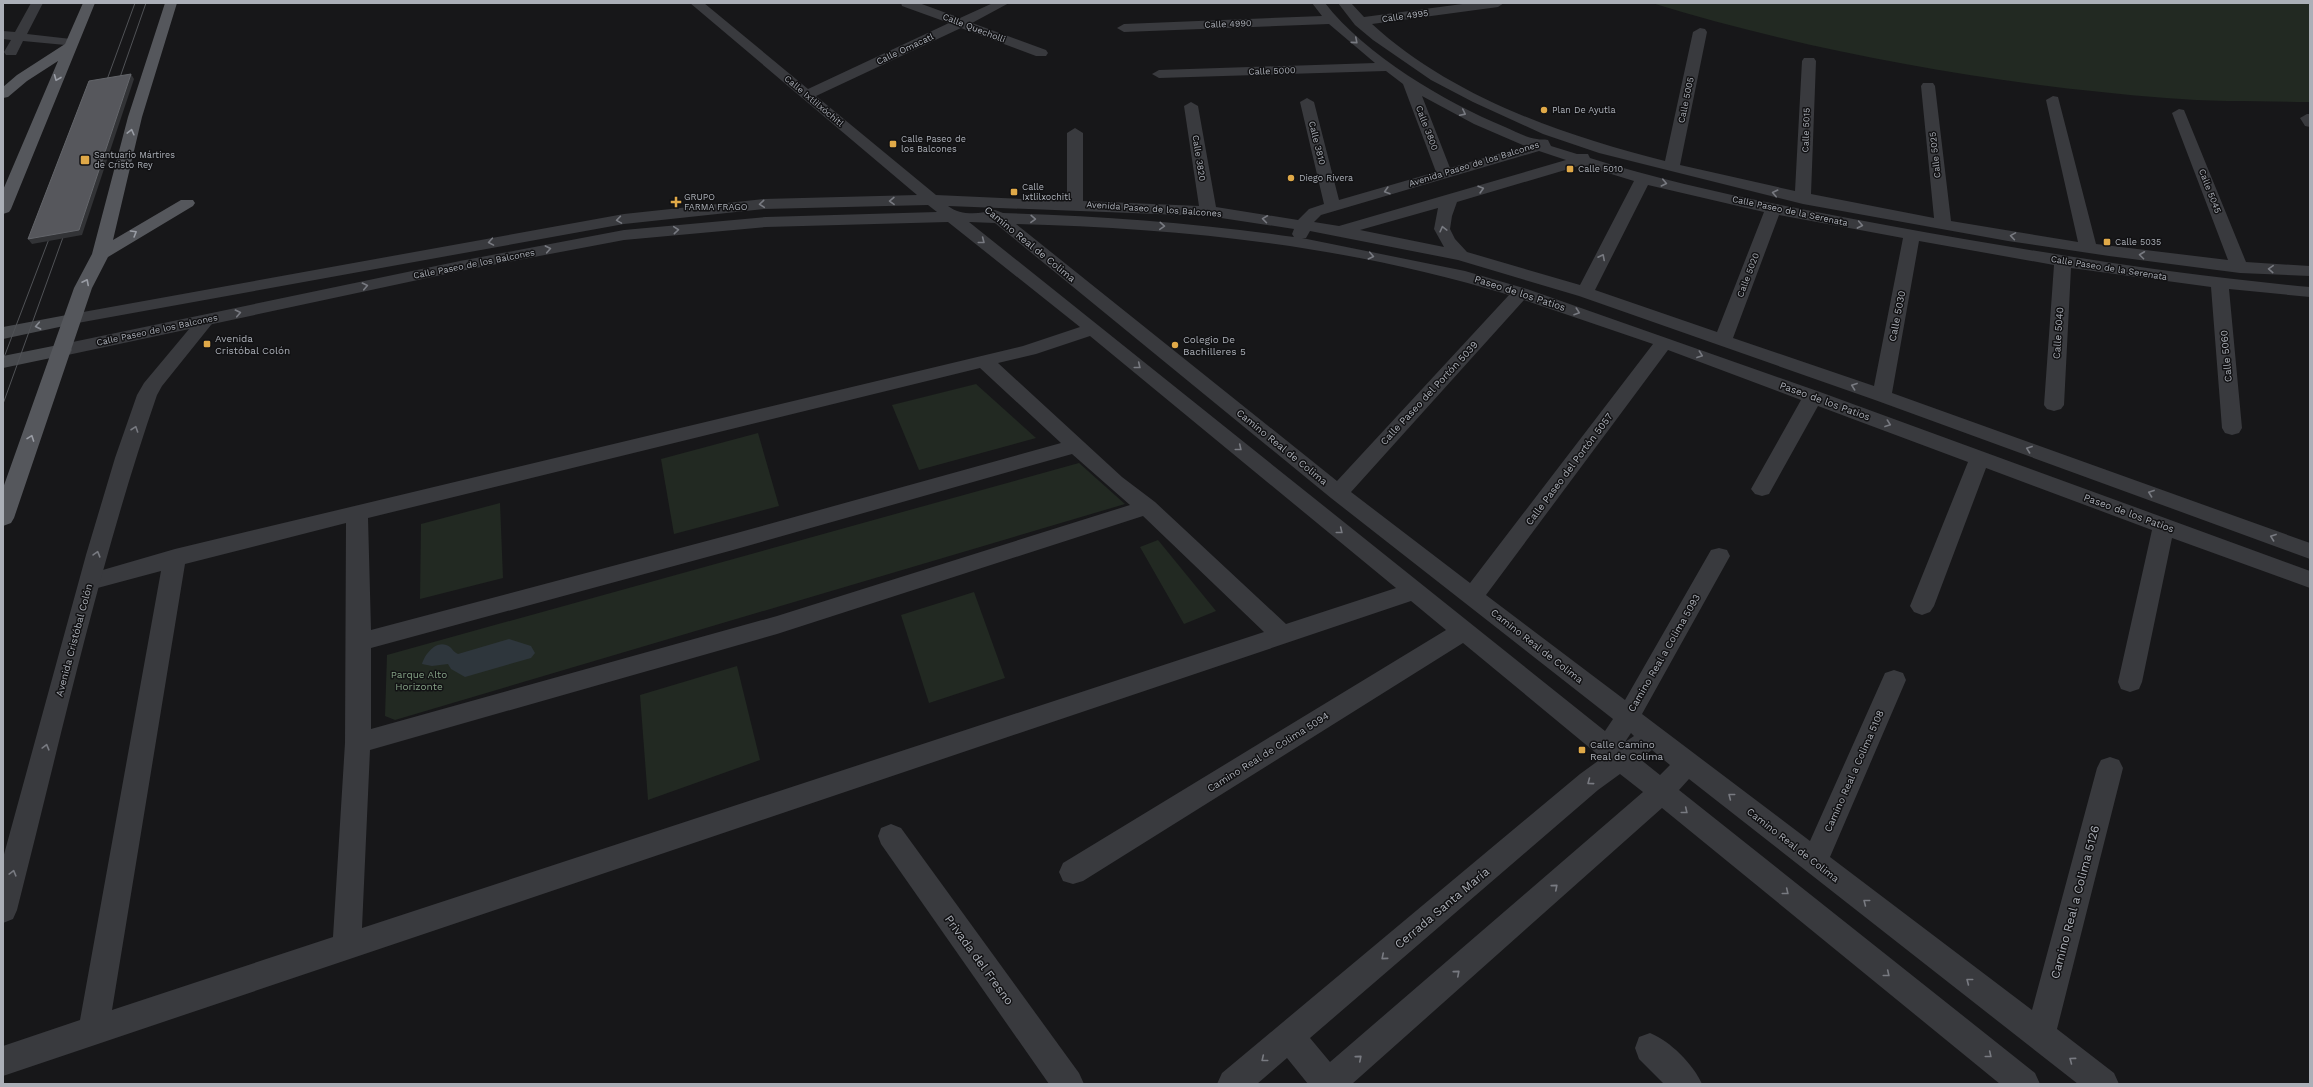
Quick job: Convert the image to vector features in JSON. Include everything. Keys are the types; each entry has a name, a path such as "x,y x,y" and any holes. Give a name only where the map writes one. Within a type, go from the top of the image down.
{"main road":[{"path":"3,209 70,45 89,3"},
{"path":"3,518 63,350 83,288 101,254 135,117 172,3"},
{"path":"3,94 22,78 70,45"},
{"path":"101,254 187,203"},
{"name":"Calle Paseo de los Balcones","path":"3,333 72,319"},
{"name":"Calle Paseo de los Balcones","path":"3,362 63,350"}],"street":[{"path":"10,21 17,20 34,8 49,3"},
{"name":"Calle Ixtlilxóchitl","path":"696,3 931,200"},
{"name":"Calle Quecholli","path":"907,3 1040,53"},
{"name":"Calle Omacatl","path":"807,95 1003,3"},
{"name":"Calle Paseo de la Serenata","path":"1318,3 1331,20 1386,67 1410,84 1461,112 1540,146 1580,161 1643,178 1773,209 1912,235 2063,262 2220,284 2310,292"},
{"name":"Calle Paseo de la Serenata","path":"1344,3 1360,22 1406,59 1438,80 1555,133 1594,146 1803,199 1943,224 2088,248 2240,268 2310,271"},
{"name":"Calle 4995","path":"1360,22 1498,3"},
{"path":"11,52 34,8"},
{"name":"Calle 4990","path":"1124,28 1331,20"},
{"name":"Calle 5005","path":"1672,167 1700,32"},
{"path":"3,35 19,36 70,45"},
{"name":"Calle 5015","path":"1803,199 1809,61"},
{"name":"Calle 5000","path":"1159,74 1386,67"},
{"name":"Calle 3800","path":"1410,84 1444,173"},
{"name":"Calle 5025","path":"1928,86 1943,224"},
{"path":"2053,100 2088,248"},
{"name":"Calle 3810","path":"1307,102 1333,207"},
{"name":"Calle 3820","path":"1190,106 1208,211"},
{"name":"Calle 5045","path":"2179,113 2240,268"},
{"name":"Avenida Paseo de los Balcones","path":"1297,242 1304,224 1310,215 1444,173 1540,146 1555,133"},
{"path":"1075,134 1075,204"},
{"path":"1580,161 1594,146"},
{"name":"Avenida Paseo de los Balcones","path":"952,217 1071,220 1211,230 1297,242 1337,239 1450,198 1580,161"},
{"path":"1585,292 1643,178"},
{"path":"1450,198 1442,216 1441,223 1447,240 1461,256"},
{"path":"931,200 1093,329 1614,754 2024,1084"},
{"name":"Avenida Paseo de los Balcones","path":"931,200 1075,204 1208,211 1304,224 1337,239"},
{"name":"Calle Paseo de los Balcones","path":"72,319 624,219 764,204 931,200"},
{"name":"Camino Real de Colima","path":"977,201 1338,493 2103,1084"},
{"name":"Calle 5020","path":"1723,340 1773,209"},
{"name":"Calle Paseo de los Balcones","path":"63,350 460,266 624,235 766,222 952,217"},
{"name":"Calle 5030","path":"1882,396 1912,235"},
{"name":"Paseo de los Patios","path":"1337,239 1461,256 1585,292 1882,396 2310,551"},
{"name":"Paseo de los Patios","path":"1337,239 1521,293 1664,342 2310,580"},
{"name":"Calle 5040","path":"2054,405 2063,262"},
{"name":"Calle 5060","path":"2220,284 2232,428"},
{"name":"Calle Paseo del Portón 5039","path":"1338,493 1521,293"},
{"path":"139,334 159,324 168,313 166,308 150,305"},
{"name":"Avenida Cristóbal Colón","path":"3,910 90,582 125,458 147,396 154,383 206,320"},
{"path":"90,582 174,557 357,514 1029,350 1093,329"},
{"path":"1121,352 1148,340"},
{"name":"Calle Paseo del Portón 5057","path":"1473,596 1664,342"},
{"path":"984,361 1115,482 1147,507 1282,635"},
{"path":"1762,489 1813,396"},
{"path":"359,642 733,542 1076,446"},
{"path":"1922,606 1980,458"},
{"path":"358,743 777,625 1147,507"},
{"path":"347,946 358,743 359,642 357,514"},
{"path":"2130,682 2164,525"},
{"name":"Camino Real a Colima 5093","path":"1614,754 1628,717 1719,556"},
{"path":"93,1031 174,557"},
{"path":"3,1061 1414,591"},
{"name":"Camino Real de Colima 5094","path":"1073,872 1464,632"},
{"name":"Camino Real a Colima 5108","path":"1814,862 1894,680"},
{"name":"Cerrada Santa María","path":"1233,1084 1589,782 1614,754 1654,736"},
{"path":"1290,1037 1329,1084 1635,817 1688,763"},
{"name":"Camino Real a Colima 5126","path":"2040,1036 2110,768"},
{"name":"Privada del Fresno","path":"890,836 1068,1084"},
{"path":"1650,1048 1686,1084"}],"green space":[{"path":"1652,3 2310,3 2310,102 2220,101 2166,98 2101,92 1971,75 1842,52 1715,21"},
{"path":"976,384 1036,438 919,470 892,405"},
{"path":"758,433 779,506 674,534 661,459"},
{"name":"Parque Alto Horizonte","path":"1079,463 1125,504 395,720 385,716 387,655"},
{"path":"500,503 503,578 420,599 421,524"},
{"path":"1158,540 1216,611 1184,624 1140,547"},
{"path":"974,592 1005,678 929,703 901,615"},
{"path":"737,666 760,760 648,800 640,695"}],"shaded area":[{"path":"509,639 531,646 535,653 531,658 465,677 451,669 448,664 432,666 422,664 429,651 441,644 450,647 458,654"}],"building":[{"name":"Santuario Mártires de Cristo Rey","path":"131,74 79,230 28,239 89,81"}],"tram line":[{"path":"104,88 135,3"},
{"path":"117,86 146,3"},
{"path":"3,404 66,229"},
{"path":"3,360 52,231"}],"place":[{"name":"Plan De Ayutla","path":"1544,110"},
{"name":"Calle Paseo de los Balcones","path":"893,144"},
{"name":"Santuario Mártires de Cristo Rey","path":"85,160"},
{"name":"Calle 5010","path":"1570,169"},
{"name":"Diego Rivera","path":"1291,178"},
{"name":"Calle Ixtlilxochitl","path":"1014,192"},
{"name":"GRUPO FARMA FRAGO","path":"676,202"},
{"name":"Calle 5035","path":"2107,242"},
{"name":"Avenida Cristóbal Colón","path":"207,344"},
{"name":"Colegio De Bachilleres 5","path":"1175,345"},
{"name":"Calle Camino Real de Colima","path":"1582,750"}]}
